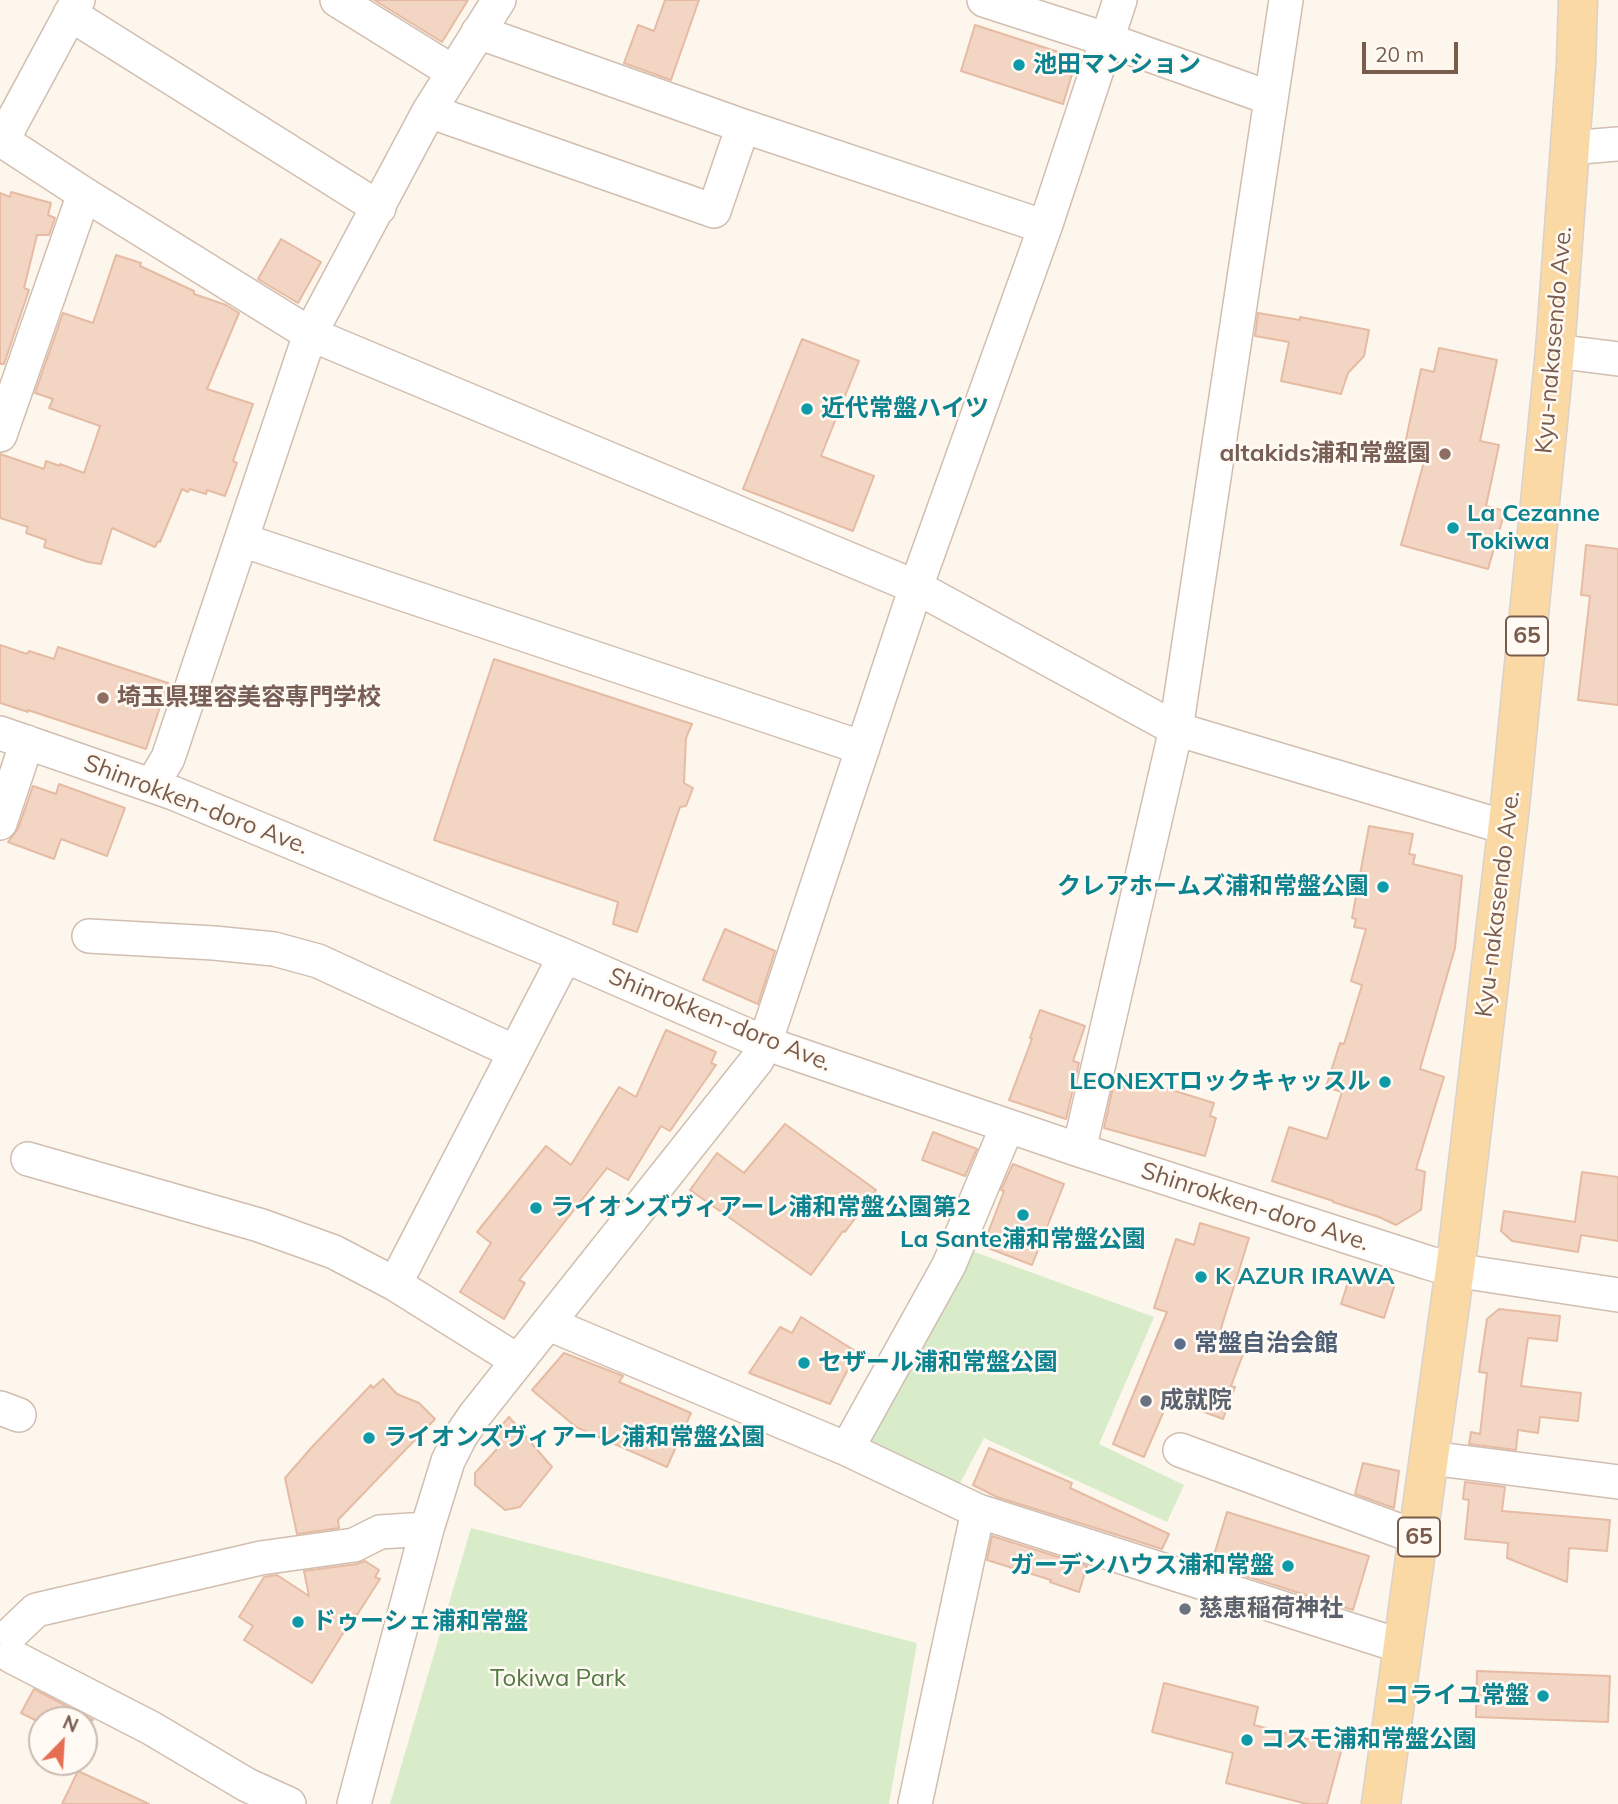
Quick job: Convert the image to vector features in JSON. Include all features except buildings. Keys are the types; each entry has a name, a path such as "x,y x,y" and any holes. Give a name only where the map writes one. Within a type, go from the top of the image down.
{"main road":[{"name":"Kyu-nakasendo Ave.","path":"1381,1804 1430,1458 1507,828 1555,351 1578,0"}],"street":[{"path":"337,0 453,72"},
{"path":"152,785 168,758 310,334 429,111 499,0"},
{"path":"984,0 1108,40 1270,98"},
{"path":"354,1804 427,1529 448,1461 460,1437 757,1060 765,1043 916,587 1045,227 1120,0"},
{"path":"1079,1150 1176,729 1286,0"},
{"path":"379,208 74,7 1,140 310,334 916,587 1176,729 1507,828"},
{"path":"478,32 743,126 1045,227"},
{"path":"429,111 714,211 743,126"},
{"path":"1569,148 1618,144"},
{"path":"0,435 84,194"},
{"path":"1555,351 1618,359"},
{"path":"242,540 863,748"},
{"path":"0,823 14,737"},
{"name":"Shinrokken-doro Ave.","path":"14,737 152,785 565,956 765,1043 1007,1127 1403,1255 1454,1270 1618,1296"},
{"path":"89,936 274,949 318,961 515,1052"},
{"path":"395,1284 565,956"},
{"path":"847,1449 950,1265 1007,1127"},
{"path":"28,1159 259,1225 334,1252 395,1284 519,1361"},
{"path":"549,1324 847,1449 978,1511 1404,1647"},
{"path":"1180,1450 1419,1538"},
{"path":"1430,1458 1618,1482"},
{"path":"915,1804 978,1511"},
{"path":"289,1804 247,1785 12,1644 36,1610 261,1558 354,1545 380,1532 427,1529"}],"green space":[{"path":"972,1251 1154,1317 1099,1444 1184,1485 1167,1522 984,1438 959,1485 862,1448"},
{"name":"Tokiwa Park","path":"471,1528 917,1643 889,1804 390,1804"}],"place":[{"name":"池田マンション","path":"1019,65"},
{"name":"近代常盤ハイツ","path":"807,409"},
{"name":"altakids浦和常盤園","path":"1445,454"},
{"name":"La Cezanne Tokiwa","path":"1453,528"},
{"name":"埼玉県理容美容専門学校","path":"103,698"},
{"name":"クレアホームズ浦和常盤公園","path":"1383,887"},
{"name":"LEONEXTロックキャッスル","path":"1385,1082"},
{"name":"ライオンズヴィアーレ浦和常盤公園第2","path":"536,1208"},
{"name":"La Sante浦和常盤公園","path":"1023,1215"},
{"name":"K AZUR IRAWA","path":"1201,1277"},
{"name":"常盤自治会館","path":"1180,1344"},
{"name":"セザール浦和常盤公園","path":"804,1363"},
{"name":"成就院","path":"1146,1401"},
{"name":"ライオンズヴィアーレ浦和常盤公園","path":"369,1438"},
{"name":"ガーデンハウス浦和常盤","path":"1288,1566"},
{"name":"慈恵稲荷神社","path":"1185,1609"},
{"name":"ドゥーシェ浦和常盤","path":"298,1622"},
{"name":"コライユ常盤","path":"1543,1696"},
{"name":"コスモ浦和常盤公園","path":"1247,1740"}]}
